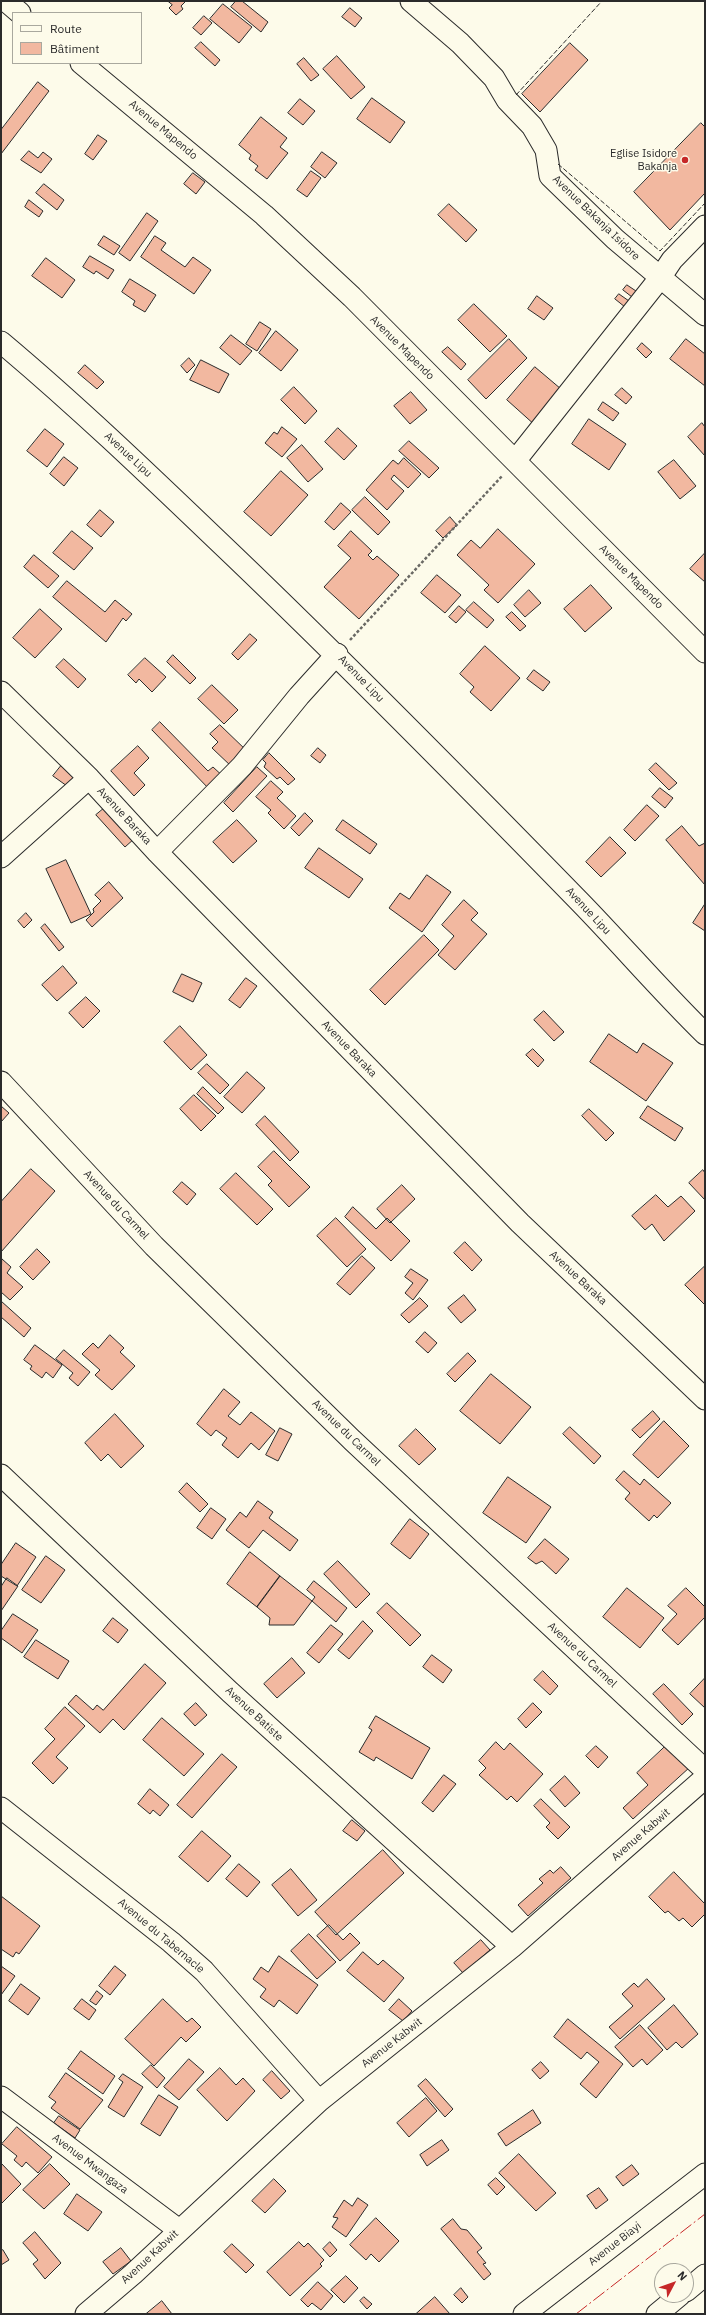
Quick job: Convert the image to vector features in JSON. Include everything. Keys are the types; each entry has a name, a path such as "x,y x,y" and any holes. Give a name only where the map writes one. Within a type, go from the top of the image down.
{"street":[{"path":"6,1 19,12"},
{"name":"Avenue Bakanja Isidore","path":"411,1 460,43 494,78 507,100 532,126 546,150 550,176 604,229 705,315"},
{"name":"Avenue Mapendo","path":"83,64 264,214 352,297 705,652"},
{"path":"515,461 660,278 672,260 705,226"},
{"name":"Avenue Lipu","path":"1,342 58,389 337,654 576,898 667,996 705,1034"},
{"path":"157,852 242,766 299,696 337,654"},
{"name":"Avenue Baraka","path":"1,692 89,778 157,852 520,1224 705,1399"},
{"path":"1,857 89,778"},
{"name":"Avenue du Carmel","path":"1,1082 154,1246 352,1440 705,1770"},
{"name":"Avenue Batiste","path":"1,1475 230,1692 512,1947"},
{"name":"Avenue Kabwit","path":"86,2314 133,2274 319,2101 512,1947 705,1778"},
{"name":"Avenue du Tabernacle","path":"1,1808 171,1942 204,1971 319,2101"},
{"name":"Avenue Mwangaza","path":"1,2097 179,2230"},
{"name":"Avenue Biayi","path":"524,2314 705,2174"},
{"path":"694,2284 705,2275"},
{"path":"657,2314 670,2303"}],"path":[{"path":"337,654 473,509 515,461"}],"building":[{"path":"168,1 186,1 181,6 183,9 176,15 169,8 172,5"},
{"path":"236,1 242,1 268,22 261,32 231,7"},
{"path":"223,4 252,27 239,43 210,19"},
{"path":"350,8 362,18 355,27 342,17"},
{"path":"204,16 212,23 201,35 193,28"},
{"path":"201,42 220,60 215,66 195,48"},
{"path":"570,43 588,60 540,112 522,94"},
{"path":"337,56 365,87 351,99 323,69"},
{"path":"304,58 319,75 311,81 297,64"},
{"path":"38,82 49,91 1,154 1,130"},
{"path":"372,98 405,122 390,143 357,119"},
{"path":"300,99 315,111 303,125 288,113"},
{"path":"261,117 287,138 280,147 288,153 267,179 255,170 258,166 249,159 251,155 239,145"},
{"name":"Eglise Isidore Bakanja","path":"701,123 705,127 705,193 670,230 634,192"},
{"path":"98,135 107,141 93,160 85,154"},
{"path":"29,151 38,158 43,152 52,159 41,173 21,160"},
{"path":"322,152 337,163 325,178 311,167"},
{"path":"311,171 321,178 307,197 297,190"},
{"path":"193,173 205,182 196,194 184,184"},
{"path":"44,184 64,200 57,210 36,193"},
{"path":"29,200 43,211 39,217 25,207"},
{"path":"449,204 477,230 466,242 438,215"},
{"path":"147,213 158,221 130,261 119,253"},
{"path":"104,236 120,246 114,255 98,245"},
{"path":"155,236 166,243 161,250 185,267 193,257 211,270 194,294 141,257"},
{"path":"90,256 114,270 108,279 96,271 94,274 83,267"},
{"path":"46,258 75,280 62,298 32,276"},
{"path":"130,279 156,295 145,312 133,305 135,301 122,292"},
{"path":"627,285 636,291 632,297 623,290"},
{"path":"619,294 629,301 625,307 615,299"},
{"path":"537,296 553,308 544,320 528,309"},
{"path":"474,304 507,336 490,352 458,320"},
{"path":"260,322 271,329 257,351 246,344"},
{"path":"276,331 298,350 281,371 259,353"},
{"path":"231,335 252,351 240,365 220,348"},
{"path":"509,339 527,358 486,399 468,380"},
{"path":"686,339 705,354 705,386 670,359"},
{"path":"642,343 652,352 646,358 637,349"},
{"path":"448,347 466,364 461,370 442,352"},
{"path":"189,358 195,365 187,373 181,366"},
{"path":"201,360 229,374 219,393 190,380"},
{"path":"85,365 104,382 97,389 78,373"},
{"path":"535,367 561,389 536,426 507,400"},
{"path":"294,387 317,411 305,424 281,400"},
{"path":"622,388 632,397 626,404 615,395"},
{"path":"411,392 427,410 410,424 394,406"},
{"path":"603,402 619,413 613,421 598,410"},
{"path":"589,419 626,444 609,470 572,444"},
{"path":"702,423 705,427 705,456 688,437"},
{"path":"282,427 297,439 282,457 265,443 274,432 277,434"},
{"path":"338,428 357,446 344,460 325,442"},
{"path":"45,429 64,444 47,467 27,451"},
{"path":"409,441 439,468 429,478 399,451"},
{"path":"302,445 323,469 308,482 287,458"},
{"path":"64,457 78,468 64,486 50,474"},
{"path":"404,458 421,474 408,488 394,475 391,479 404,491 387,510 366,490 393,460 398,464"},
{"path":"674,460 696,486 680,499 658,472"},
{"path":"281,471 308,495 271,536 244,512"},
{"path":"365,497 390,522 378,535 352,510"},
{"path":"341,503 351,512 334,530 325,522"},
{"path":"100,510 114,522 101,537 87,525"},
{"path":"450,517 457,525 443,538 436,531"},
{"path":"498,529 535,564 498,603 484,590 489,585 457,555 471,540 480,548"},
{"path":"72,531 93,548 74,570 53,553"},
{"path":"351,531 372,551 368,555 373,560 377,556 399,575 359,619 324,587 351,558 338,546"},
{"path":"705,553 705,582 690,569"},
{"path":"34,555 59,576 48,588 24,567"},
{"path":"437,575 461,595 445,613 421,593"},
{"path":"67,581 105,612 115,600 132,614 126,621 123,618 106,642 53,597"},
{"path":"591,585 612,608 585,632 564,609"},
{"path":"529,590 541,603 525,617 514,605"},
{"path":"474,602 494,620 487,628 466,610"},
{"path":"459,606 466,612 456,623 449,617"},
{"path":"40,609 62,629 35,658 13,638"},
{"path":"512,612 526,626 520,631 506,617"},
{"path":"250,634 257,640 238,660 232,654"},
{"path":"485,646 520,678 491,711 470,692 474,687 460,674"},
{"path":"173,655 196,678 190,684 167,662"},
{"path":"145,658 166,677 152,692 139,679 136,683 128,675"},
{"path":"64,659 86,679 78,688 56,667"},
{"path":"534,670 550,682 543,691 527,679"},
{"path":"212,685 238,710 224,724 198,699"},
{"path":"160,722 208,771 213,767 226,779 212,792 152,730"},
{"path":"220,725 248,752 232,767 212,748 218,742 210,734"},
{"path":"138,746 149,758 134,773 145,785 134,796 111,771"},
{"path":"318,748 326,755 320,763 311,756"},
{"path":"269,753 295,779 288,785 280,777 277,779 264,767 266,763 263,760"},
{"path":"656,763 677,783 669,790 649,770"},
{"path":"61,766 75,777 67,786 53,776"},
{"path":"257,767 267,776 233,812 224,803"},
{"path":"271,781 283,792 277,798 296,816 284,829 268,813 271,810 256,797"},
{"path":"660,788 673,798 665,808 652,797"},
{"path":"647,805 659,816 635,841 624,830"},
{"path":"107,806 135,838 125,847 96,815"},
{"path":"305,813 313,821 299,836 291,828"},
{"path":"237,820 257,841 233,863 213,842"},
{"path":"343,820 377,844 370,854 336,830"},
{"path":"682,826 699,846 705,843 705,885 666,840"},
{"path":"610,837 626,853 601,877 586,862"},
{"path":"319,848 363,879 349,898 305,868"},
{"path":"66,860 91,914 71,923 46,869"},
{"path":"427,875 451,892 422,932 389,908 400,893 409,899"},
{"path":"109,882 123,898 92,927 86,920 94,912 93,909 101,901 95,895"},
{"path":"464,900 478,913 471,920 487,934 455,970 438,955 454,936 442,925"},
{"path":"705,904 705,931 693,923"},
{"path":"26,913 32,920 24,928 18,921"},
{"path":"45,924 64,947 59,951 41,928"},
{"path":"424,935 439,950 385,1005 370,990"},
{"path":"63,966 77,983 57,1001 42,985"},
{"path":"182,974 202,983 193,1002 173,992"},
{"path":"246,978 257,986 240,1008 229,1000"},
{"path":"86,997 100,1011 83,1028 69,1013"},
{"path":"544,1011 564,1032 554,1041 534,1020"},
{"path":"180,1026 207,1055 191,1070 164,1042"},
{"path":"609,1034 637,1053 643,1043 673,1063 646,1101 590,1062"},
{"path":"533,1049 544,1060 538,1067 526,1055"},
{"path":"207,1064 229,1085 220,1094 198,1073"},
{"path":"247,1072 265,1088 242,1113 224,1097"},
{"path":"203,1087 224,1108 218,1114 197,1094"},
{"path":"194,1095 216,1116 201,1131 180,1109"},
{"path":"1,1106 9,1113 1,1122"},
{"path":"648,1106 683,1128 675,1141 640,1118"},
{"path":"589,1109 614,1133 606,1141 582,1116"},
{"path":"265,1116 299,1152 290,1161 256,1125"},
{"path":"274,1151 310,1187 289,1207 268,1185 272,1181 258,1167"},
{"path":"31,1169 55,1191 1,1252 1,1202"},
{"path":"703,1170 705,1173 705,1200 689,1183"},
{"path":"236,1173 273,1209 257,1225 220,1189"},
{"path":"182,1182 196,1194 187,1205 173,1192"},
{"path":"402,1185 415,1199 390,1223 377,1209"},
{"path":"656,1195 668,1207 681,1196 695,1211 664,1241 652,1224 645,1230 632,1216"},
{"path":"353,1207 376,1229 387,1218 410,1241 391,1261 345,1217"},
{"path":"336,1218 366,1249 347,1267 317,1236"},
{"path":"465,1242 482,1260 472,1271 454,1253"},
{"path":"37,1249 50,1262 33,1280 20,1267"},
{"path":"362,1256 375,1268 350,1295 337,1284"},
{"path":"2,1259 11,1267 7,1273 23,1287 10,1300 1,1292"},
{"path":"705,1266 705,1305 685,1285"},
{"path":"411,1269 428,1280 413,1300 405,1293 413,1283 405,1277"},
{"path":"464,1295 476,1310 461,1323 448,1308"},
{"path":"420,1298 428,1306 409,1323 401,1315"},
{"path":"1,1301 31,1328 24,1337 1,1317"},
{"path":"425,1332 437,1343 428,1353 416,1342"},
{"path":"110,1335 124,1348 120,1352 135,1366 112,1390 95,1375 100,1370 82,1354 93,1343 98,1348"},
{"path":"35,1345 62,1365 53,1378 46,1372 42,1378 30,1369 32,1366 24,1360"},
{"path":"64,1350 90,1372 78,1386 69,1378 73,1373 56,1359"},
{"path":"468,1353 476,1361 455,1382 447,1374"},
{"path":"491,1374 531,1407 500,1444 460,1411"},
{"path":"224,1389 240,1402 228,1416 240,1425 251,1412 275,1431 259,1450 251,1443 238,1458 222,1445 227,1438 216,1430 211,1436 197,1424"},
{"path":"653,1411 660,1419 640,1438 632,1430"},
{"path":"115,1414 144,1446 121,1468 108,1454 101,1461 85,1443"},
{"path":"664,1421 689,1446 658,1478 633,1455"},
{"path":"570,1427 601,1456 594,1464 563,1434"},
{"path":"280,1428 292,1434 278,1461 266,1455"},
{"path":"416,1429 436,1449 419,1465 399,1446"},
{"path":"624,1471 640,1485 644,1479 671,1503 657,1518 654,1515 649,1521 625,1499 630,1493 616,1480"},
{"path":"508,1477 551,1507 526,1543 483,1513"},
{"path":"187,1483 208,1504 200,1512 179,1492"},
{"path":"258,1501 273,1512 269,1518 298,1540 290,1551 263,1530 249,1548 226,1530 240,1512 246,1517"},
{"path":"211,1508 226,1519 212,1539 197,1528"},
{"path":"410,1519 429,1534 410,1559 391,1544"},
{"path":"545,1539 569,1559 556,1574 542,1561 536,1564 528,1558"},
{"path":"16,1543 36,1557 17,1586 1,1576 1,1565"},
{"path":"250,1552 280,1576 257,1607 227,1584"},
{"path":"46,1556 65,1570 41,1603 22,1590"},
{"path":"338,1561 370,1594 356,1608 324,1574"},
{"path":"280,1576 312,1601 294,1625 269,1625 270,1618 257,1607"},
{"path":"7,1578 18,1586 1,1611 1,1587"},
{"path":"314,1581 347,1608 336,1622 312,1601 315,1597 307,1590"},
{"path":"627,1588 664,1618 640,1648 603,1617"},
{"path":"686,1588 705,1607 705,1617 678,1645 662,1630 677,1614 668,1606"},
{"path":"387,1603 421,1635 410,1646 377,1613"},
{"path":"13,1614 38,1630 22,1653 1,1638 1,1631"},
{"path":"113,1618 128,1630 118,1643 103,1631"},
{"path":"363,1621 373,1631 349,1659 338,1650"},
{"path":"331,1625 343,1634 319,1663 307,1653"},
{"path":"36,1640 69,1661 58,1679 24,1657"},
{"path":"432,1655 452,1670 443,1683 423,1667"},
{"path":"292,1658 305,1673 277,1698 264,1684"},
{"path":"145,1664 166,1683 124,1730 113,1719 100,1733 68,1704 76,1695 93,1710 97,1705 103,1710"},
{"path":"543,1671 558,1686 550,1695 534,1680"},
{"path":"705,1678 705,1708 690,1694"},
{"path":"664,1684 693,1714 682,1725 653,1694"},
{"path":"196,1703 207,1715 195,1726 184,1714"},
{"path":"533,1703 542,1712 526,1728 518,1719"},
{"path":"65,1707 85,1726 56,1757 68,1768 53,1784 32,1763 55,1739 45,1729"},
{"path":"376,1716 430,1748 412,1779 376,1757 374,1761 359,1752 372,1730 369,1728"},
{"path":"162,1718 204,1754 184,1776 143,1740"},
{"path":"496,1742 504,1750 510,1743 543,1774 517,1802 511,1796 507,1800 479,1775 486,1768 479,1761"},
{"path":"669,1743 690,1767 633,1819 623,1808 648,1785 637,1773"},
{"path":"596,1746 608,1757 598,1768 586,1756"},
{"path":"222,1754 237,1767 192,1818 177,1805"},
{"path":"444,1775 456,1784 433,1812 422,1803"},
{"path":"565,1776 580,1793 565,1807 550,1790"},
{"path":"150,1789 169,1805 160,1816 153,1810 150,1814 138,1804"},
{"path":"541,1799 570,1827 558,1839 546,1827 550,1823 534,1806"},
{"path":"352,1820 365,1831 357,1841 343,1831"},
{"path":"202,1831 231,1856 208,1882 179,1857"},
{"path":"383,1850 404,1873 336,1935 315,1912"},
{"path":"239,1864 260,1882 247,1897 226,1879"},
{"path":"561,1867 571,1878 528,1916 518,1905 543,1883 539,1879 550,1870 553,1873"},
{"path":"291,1869 317,1900 298,1916 272,1885"},
{"path":"674,1872 705,1904 705,1914 692,1927 683,1918 679,1921 668,1911 665,1913 649,1897"},
{"path":"1,1896 40,1926 19,1954 16,1952 13,1957 1,1949"},
{"path":"329,1925 343,1940 350,1933 360,1943 340,1961 317,1936"},
{"path":"309,1934 336,1962 317,1979 291,1951"},
{"path":"481,1940 490,1950 463,1973 454,1963"},
{"path":"363,1952 378,1965 383,1960 404,1978 384,2002 347,1971"},
{"path":"279,1956 318,1985 297,2014 279,2000 274,2007 260,1997 266,1989 253,1979 261,1967 268,1972"},
{"path":"1,1966 15,1976 1,1995"},
{"path":"115,1966 126,1975 110,1995 99,1986"},
{"path":"647,1979 665,1999 620,2039 609,2027 633,2006 622,1994 634,1983 638,1987"},
{"path":"21,1984 40,1998 28,2015 9,2001"},
{"path":"97,1991 103,1996 96,2005 90,2001"},
{"path":"82,1999 96,2010 89,2020 74,2009"},
{"path":"163,1999 187,2022 192,2018 201,2027 186,2042 181,2037 154,2066 125,2039"},
{"path":"399,1999 412,2011 403,2021 389,2010"},
{"path":"674,2005 698,2034 682,2048 676,2042 667,2050 648,2028"},
{"path":"568,2019 623,2064 596,2098 580,2084 599,2062 587,2052 581,2059 554,2037"},
{"path":"640,2025 663,2050 647,2065 642,2059 633,2067 615,2047"},
{"path":"81,2051 115,2076 103,2094 68,2069"},
{"path":"189,2059 204,2072 179,2100 164,2087"},
{"path":"541,2062 549,2071 540,2079 532,2070"},
{"path":"151,2065 165,2078 157,2088 142,2074"},
{"path":"220,2068 236,2085 243,2078 255,2091 227,2121 197,2090"},
{"path":"272,2071 290,2091 281,2099 263,2080"},
{"path":"66,2073 103,2100 80,2129 51,2108 56,2102 49,2097"},
{"path":"123,2074 143,2087 124,2117 108,2107 123,2082 119,2079"},
{"path":"426,2079 453,2109 445,2117 418,2086"},
{"path":"159,2095 178,2107 160,2136 141,2124"},
{"path":"426,2098 437,2111 409,2137 397,2123"},
{"path":"533,2110 541,2123 506,2146 498,2134"},
{"path":"59,2116 80,2130 75,2138 54,2123"},
{"path":"17,2127 52,2157 38,2173 26,2162 22,2167 14,2160 17,2156 2,2144"},
{"path":"442,2140 449,2150 427,2166 420,2155"},
{"path":"519,2154 556,2193 536,2211 499,2173"},
{"path":"1,2163 21,2184 1,2204"},
{"path":"50,2164 70,2184 44,2209 23,2190"},
{"path":"632,2165 639,2174 623,2186 616,2177"},
{"path":"496,2178 505,2187 497,2195 488,2185"},
{"path":"274,2179 286,2191 265,2213 252,2201"},
{"path":"599,2188 608,2200 596,2209 587,2196"},
{"path":"77,2194 102,2212 88,2231 64,2214"},
{"path":"358,2198 368,2205 346,2237 332,2227 338,2218 333,2217 344,2200 352,2206"},
{"path":"376,2218 399,2241 379,2262 371,2254 366,2260 350,2245"},
{"path":"453,2219 461,2229 467,2230 482,2248 477,2252 486,2263 483,2264 491,2274 484,2280 441,2229"},
{"path":"35,2232 61,2263 45,2279 33,2264 38,2260 23,2243"},
{"path":"299,2242 304,2247 308,2243 324,2260 320,2264 322,2266 290,2296 267,2272"},
{"path":"330,2242 337,2250 330,2257 323,2249"},
{"path":"232,2244 254,2265 246,2273 224,2252"},
{"path":"121,2248 131,2261 113,2274 103,2262"},
{"path":"3,2250 9,2260 1,2265 1,2251"},
{"path":"346,2276 358,2288 344,2303 331,2290"},
{"path":"318,2282 333,2296 321,2310 312,2303 308,2307 301,2300"},
{"path":"461,2288 468,2297 462,2303 454,2295"},
{"path":"364,2297 372,2304 367,2309 360,2301"},
{"path":"435,2297 450,2314 416,2314"},
{"path":"162,2301 172,2314 146,2314"}],"fence":[{"path":"516,95 602,1"},
{"path":"558,164 660,251 705,203"}],"power":[{"path":"576,2314 705,2214"}],"place":[{"name":"Eglise Isidore Bakanja","path":"685,160"}]}
